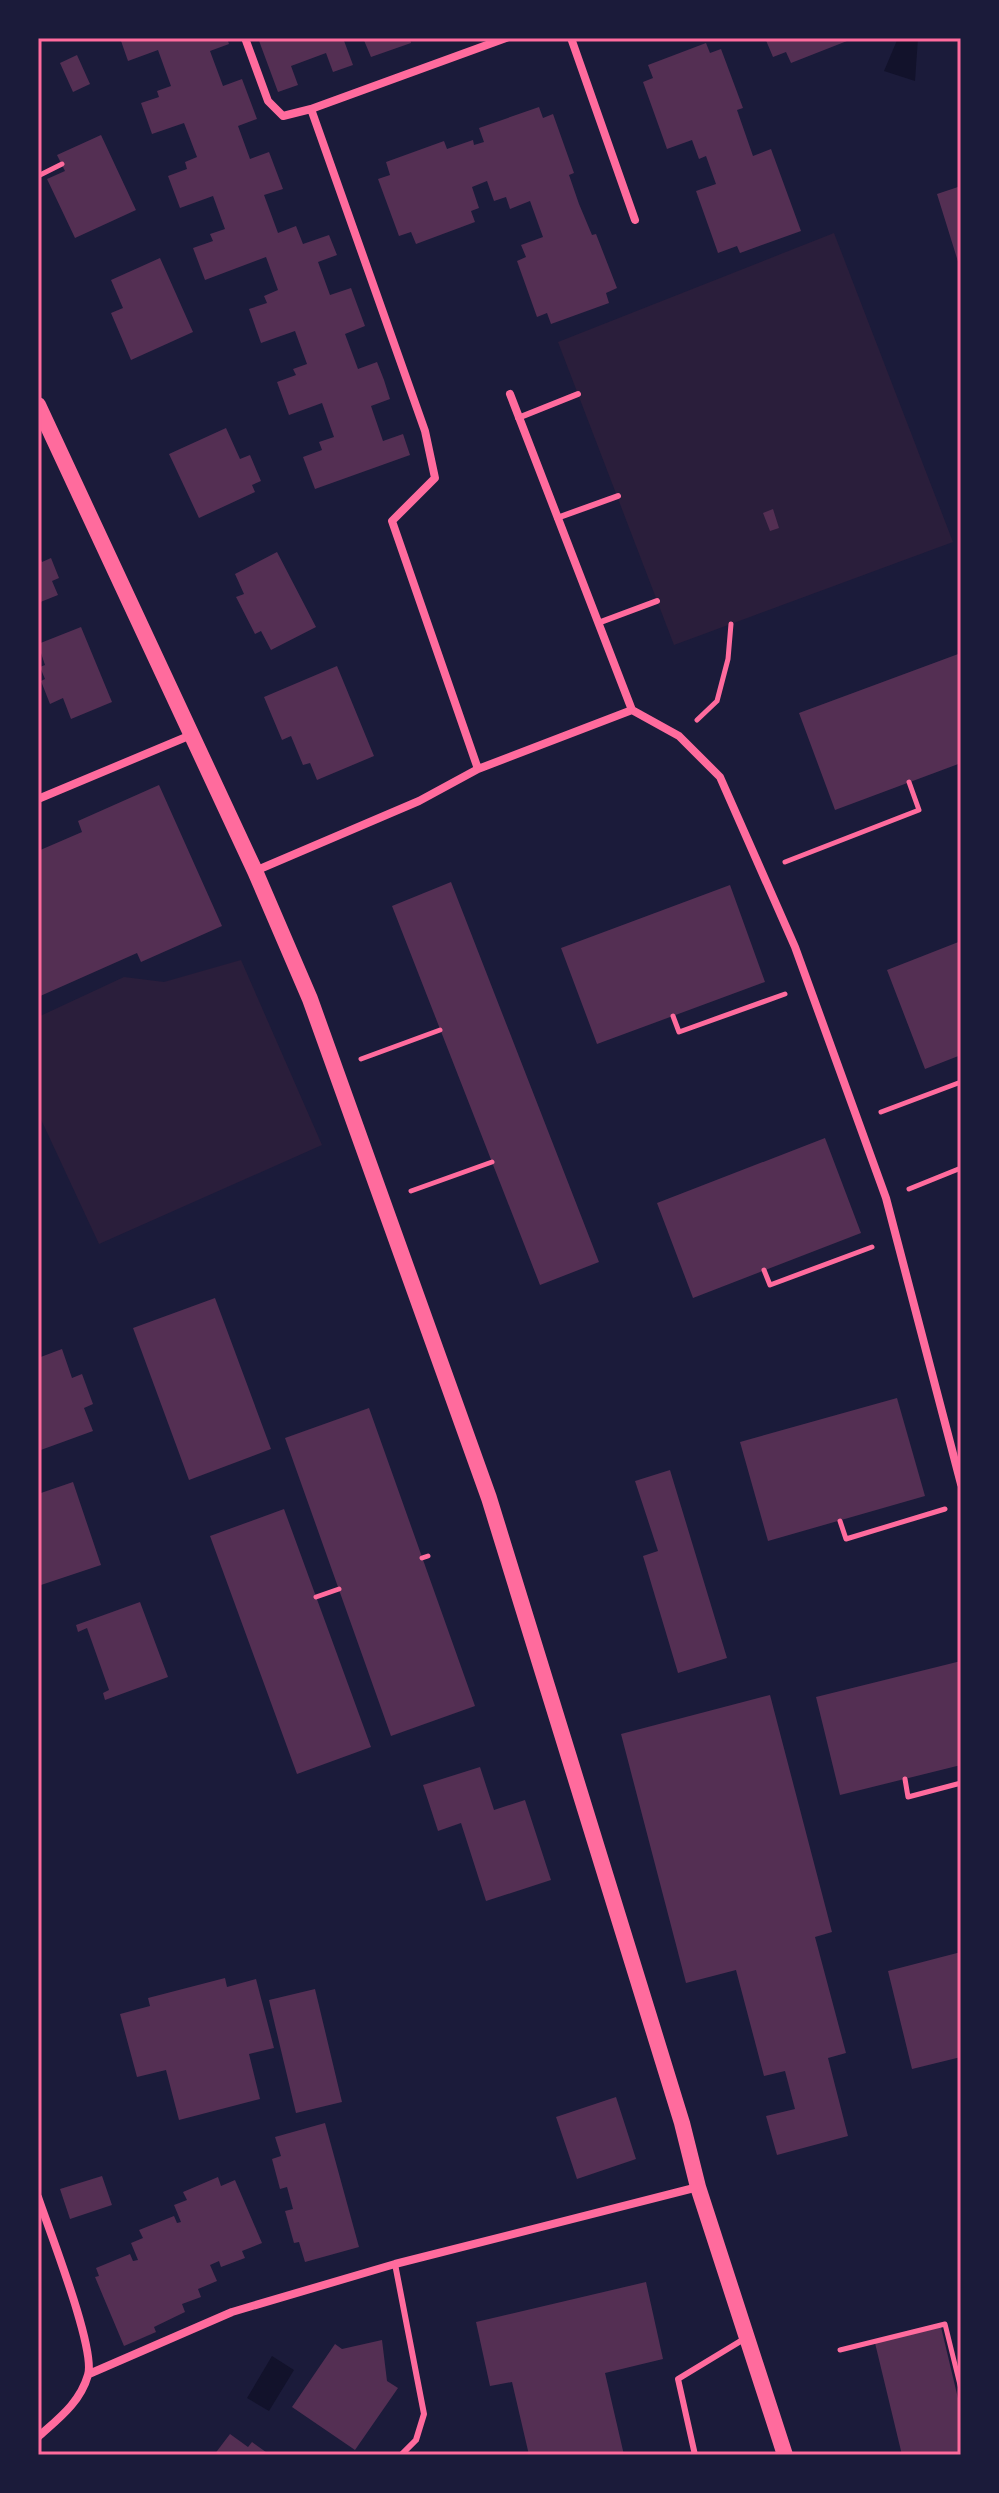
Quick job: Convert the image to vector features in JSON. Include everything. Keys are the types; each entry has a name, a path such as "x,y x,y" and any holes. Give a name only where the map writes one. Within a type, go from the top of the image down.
{"main road":[{"path":"38,405 255,871 310,999 489,1498 682,2123 698,2187 785,2455"}],"street":[{"path":"245,38 268,101 283,116 311,109 506,38"},
{"path":"571,38 635,220"},
{"path":"311,109 425,431 435,478 392,521 478,769"},
{"path":"510,394 632,710 679,736 720,777 795,947 886,1198 961,1484"},
{"path":"255,871 419,801 478,769 632,710"},
{"path":"38,799 191,735"},
{"path":"89,2374 232,2312 395,2264 698,2187"},
{"path":"38,2197 88,2346 89,2374 73,2406 38,2437"}],"lane":[{"path":"518,418 578,394"},
{"path":"557,518 618,496"},
{"path":"598,623 657,601"},
{"path":"395,2264 424,2414 416,2440 401,2455"},
{"path":"695,2455 678,2379 747,2337"}],"path":[{"path":"38,176 62,164"},
{"path":"679,736 717,701 728,659 731,624"},
{"path":"761,871 919,810 909,782"},
{"path":"673,1016 679,1032 786,994"},
{"path":"360,1060 440,1030"},
{"path":"858,1121 961,1082"},
{"path":"410,1192 492,1162"},
{"path":"886,1198 961,1168"},
{"path":"764,1270 770,1285 876,1245"},
{"path":"840,1521 846,1539 945,1509"},
{"path":"316,1597 339,1589"},
{"path":"905,1779 908,1797 961,1783"},
{"path":"840,2350 945,2324 958,2358 961,2389"}],"shaded area":[{"path":"898,38 918,38 915,81 884,71"},
{"path":"834,233 953,542 674,645 558,342"},
{"path":"241,960 322,1145 99,1244 38,1113 38,1017 124,977 164,982"},
{"path":"272,2356 294,2370 269,2411 247,2398"}],"building":[{"path":"120,38 227,38 229,44 210,51 223,86 242,79 257,119 238,126 250,159 269,152 283,189 264,195 278,233 296,226 303,244 329,235 337,255 318,262 330,295 351,288 365,326 345,334 358,369 377,362 384,380 390,399 371,406 383,441 403,434 410,455 315,489 303,457 322,450 319,442 334,437 322,403 289,415 277,382 296,375 293,369 307,364 295,331 261,343 249,309 267,303 264,296 278,290 266,257 205,280 193,248 213,241 210,234 225,229 213,196 180,208 168,176 187,169 185,162 197,157 184,123 152,134 141,103 159,97 157,91 171,86 158,50 128,61"},
{"path":"258,38 343,38 353,65 333,72 326,53 291,66 298,85 278,92"},
{"path":"363,38 410,38 411,43 371,57"},
{"path":"765,38 846,38 847,41 791,63 786,52 773,57"},
{"path":"706,43 710,53 721,49 743,108 737,110 753,156 771,149 801,231 740,253 737,246 718,253 696,191 716,184 706,156 699,159 692,140 667,149 643,82 653,78 648,65"},
{"path":"77,55 90,84 73,92 60,63"},
{"path":"539,107 543,118 553,114 574,173 569,175 579,204 592,235 596,234 617,288 606,293 609,303 551,324 547,313 537,317 517,261 526,257 521,245 543,237 530,201 510,209 506,197 494,201 487,181 472,187 479,208 471,211 475,222 416,244 411,232 399,236 378,179 390,175 386,162 444,141 447,149 473,140 474,145 484,142 479,128"},
{"path":"101,135 136,210 75,238 47,179 65,171 57,155"},
{"path":"961,186 961,268 960,268 937,194"},
{"path":"160,258 193,332 131,360 111,313 123,308 111,280"},
{"path":"226,428 240,459 250,455 261,481 252,485 255,492 199,518 169,454"},
{"path":"773,509 779,528 770,531 763,513"},
{"path":"277,552 316,627 271,650 261,631 255,634 236,597 244,594 235,574"},
{"path":"38,553 42,562 51,558 59,578 52,581 58,595 38,603"},
{"path":"81,627 112,702 71,719 63,698 50,704 41,681 45,679 40,667 45,665 38,644"},
{"path":"961,653 961,763 835,810 799,713"},
{"path":"337,666 374,756 317,780 310,763 303,765 291,736 282,740 264,697"},
{"path":"159,785 222,926 141,962 137,953 38,997 38,851 82,832 78,821"},
{"path":"451,882 599,1262 540,1285 392,906"},
{"path":"730,885 765,982 597,1044 561,948"},
{"path":"961,941 961,1055 925,1069 887,970"},
{"path":"825,1138 861,1233 693,1298 657,1203"},
{"path":"215,1298 271,1449 189,1480 133,1328"},
{"path":"62,1349 72,1378 82,1374 93,1404 84,1408 93,1431 38,1451 38,1358"},
{"path":"897,1398 925,1496 768,1541 740,1442"},
{"path":"369,1408 475,1706 391,1736 285,1438"},
{"path":"670,1470 727,1658 678,1673 643,1556 658,1551 635,1481"},
{"path":"73,1482 101,1565 38,1586 38,1494"},
{"path":"284,1509 371,1747 297,1774 210,1536"},
{"path":"140,1602 168,1677 105,1700 103,1693 109,1690 87,1628 78,1632 76,1625"},
{"path":"961,1661 961,1765 840,1795 816,1697"},
{"path":"770,1695 832,1932 815,1937 846,2053 828,2058 848,2136 777,2155 766,2116 795,2109 785,2071 764,2076 736,1970 686,1983 621,1734"},
{"path":"480,1767 494,1810 525,1800 551,1880 486,1901 461,1823 438,1831 423,1785"},
{"path":"961,1952 961,2057 912,2069 888,1971"},
{"path":"225,1978 227,1987 256,1979 274,2048 249,2054 260,2099 179,2120 166,2070 137,2077 120,2014 150,2006 148,1998"},
{"path":"315,1989 342,2102 296,2113 269,2000"},
{"path":"616,2097 636,2159 577,2179 556,2117"},
{"path":"325,2123 359,2247 305,2262 299,2242 294,2243 285,2211 293,2209 287,2187 280,2189 272,2159 281,2156 275,2137"},
{"path":"102,2176 112,2205 70,2219 60,2189"},
{"path":"218,2177 221,2186 235,2180 262,2243 242,2251 245,2258 221,2267 219,2261 210,2265 217,2281 198,2289 201,2297 182,2304 185,2312 154,2327 156,2332 124,2346 95,2277 99,2276 96,2268 130,2254 133,2261 138,2260 131,2243 143,2238 139,2230 174,2216 177,2223 181,2222 174,2205 187,2200 183,2192"},
{"path":"646,2282 663,2359 605,2373 624,2455 529,2455 512,2382 490,2386 476,2322"},
{"path":"941,2327 961,2411 961,2455 902,2455 875,2343"},
{"path":"382,2340 387,2381 398,2388 355,2450 292,2407 335,2344 342,2349"},
{"path":"230,2434 248,2447 252,2442 270,2455 214,2455"}]}
